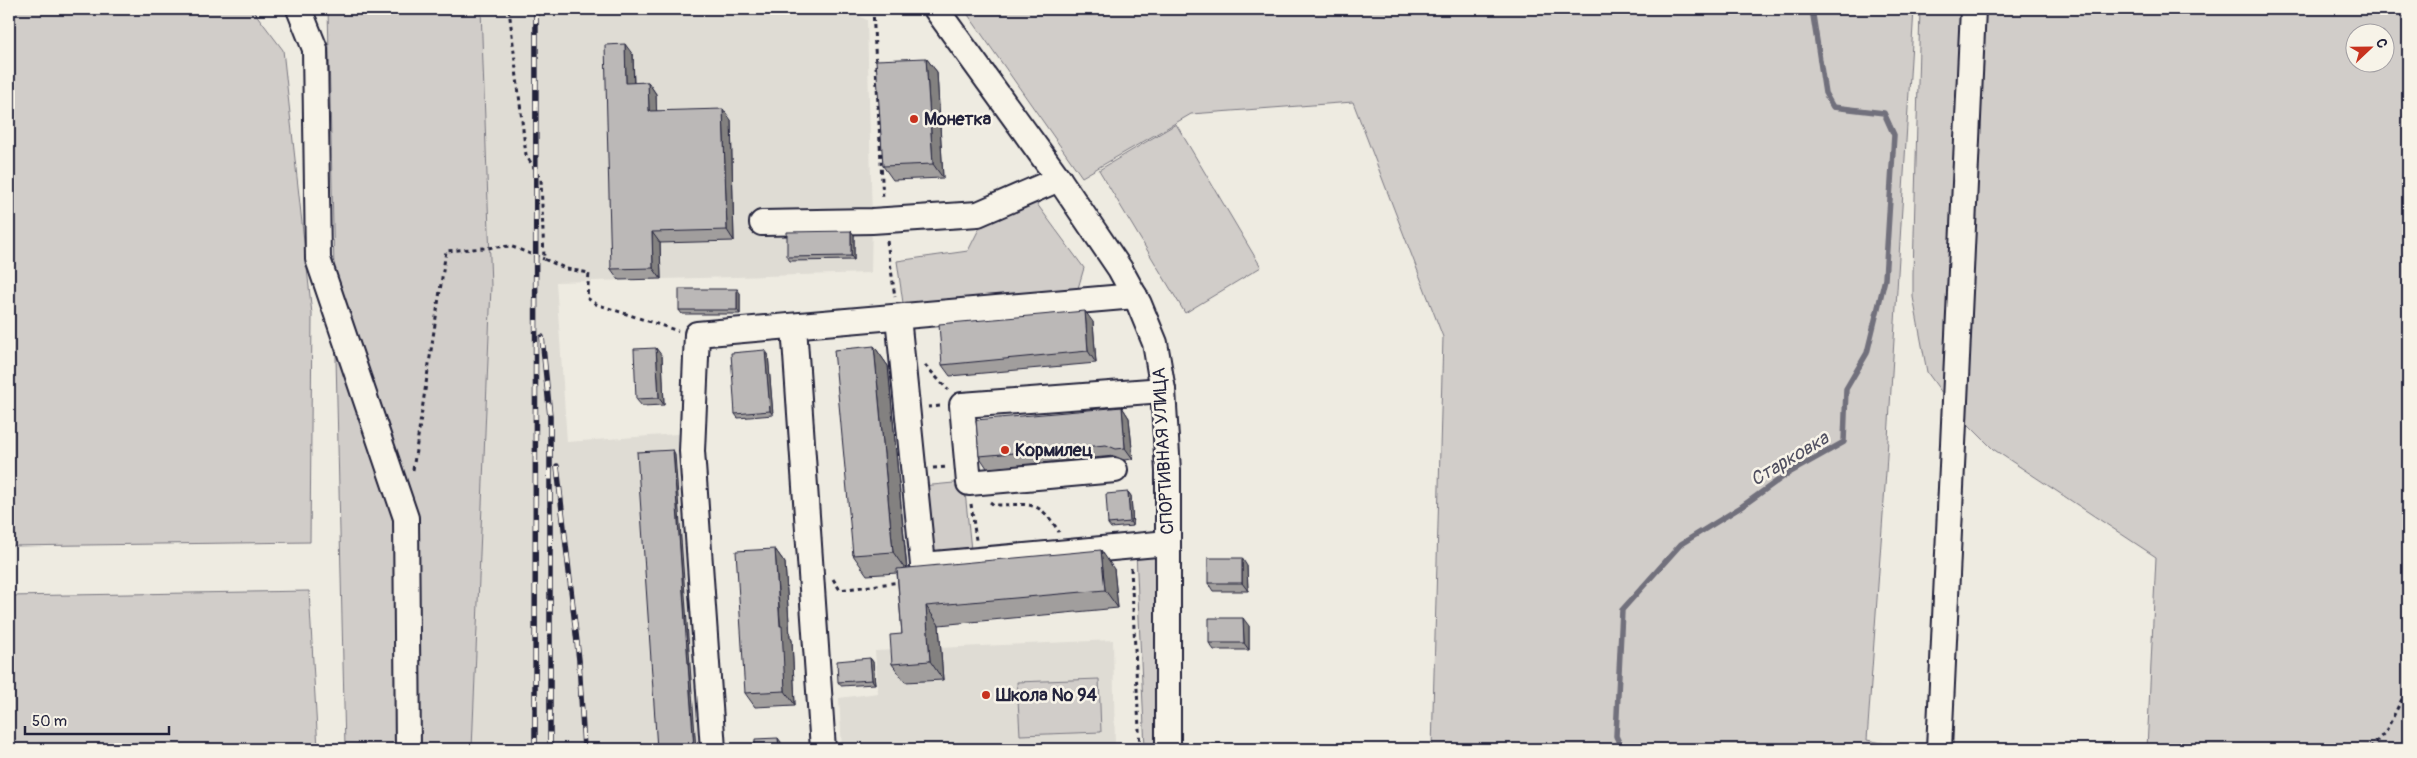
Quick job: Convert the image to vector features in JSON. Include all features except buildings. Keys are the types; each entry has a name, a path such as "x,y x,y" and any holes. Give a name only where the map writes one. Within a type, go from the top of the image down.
{"street":[{"path":"299,9 314,49 318,259 406,518 408,749"},
{"name":"СПОРТИВНАЯ УЛИЦА","path":"936,9 1059,180 1120,269 1135,296 1155,343 1163,390 1168,470 1168,749"},
{"path":"1939,749 1974,9"},
{"path":"762,223 884,220 978,214 1059,180"},
{"path":"713,749 692,451 697,334 794,326 900,328 1135,296"},
{"path":"794,326 823,749"},
{"path":"900,328 923,565 1168,543"},
{"path":"1115,470 968,474 962,405 1163,390"}],"path":[{"path":"508,9 526,155 541,179 544,259"},
{"path":"873,9 884,220 900,328 962,405"},
{"path":"412,479 446,251 510,246 567,269 589,273 587,298 596,304 668,329 697,334"},
{"path":"908,408 962,405"},
{"path":"914,470 968,474 994,505 1034,504 1048,514 1070,552"},
{"path":"968,474 978,560"},
{"path":"1130,546 1140,749"},
{"path":"830,573 840,590 913,580 923,565"},
{"path":"2370,749 2386,731 2408,687"}],"shaded area":[{"path":"9,9 252,9 283,50 312,314 310,542 9,546"},
{"path":"328,9 481,9 491,286 472,749 345,749"},
{"path":"481,9 845,9 867,20 872,221 871,273 556,282 567,442 705,432 725,749 472,749 491,286"},
{"path":"964,9 1914,9 1886,472 1867,740 1911,749 1432,749 1443,337 1353,102 1191,114 1082,177"},
{"path":"1920,9 2408,9 2408,749 2147,749 2156,557 1993,449 1955,411 1927,372 1913,297"},
{"path":"1176,124 1261,267 1185,313 1099,170"},
{"path":"1034,200 1084,268 1076,295 904,310 897,261 968,251 982,223"},
{"path":"964,482 971,550 928,554 922,486"},
{"path":"1162,549 1163,749 1145,749 1136,552"},
{"path":"309,591 318,749 9,749 9,596"},
{"name":"Школа № 94","path":"1113,640 1115,749 842,749 839,698 878,693 875,651"},
{"path":"1099,679 1101,732 1020,735 1017,682"}],"waterway":[{"name":"Старковка","path":"1622,749 1616,736 1622,610 1681,544 1741,507 1787,474 1844,442 1846,389 1867,353 1885,279 1894,135 1884,113 1833,107 1825,93 1812,9"}],"railway":[{"path":"535,749 536,9"},
{"path":"542,337 550,416 550,749"},
{"path":"557,466 579,660 584,749"}],"place":[{"name":"Монетка","path":"914,119"},
{"name":"Кормилец","path":"1005,450"},
{"name":"Школа № 94","path":"986,695"}]}
